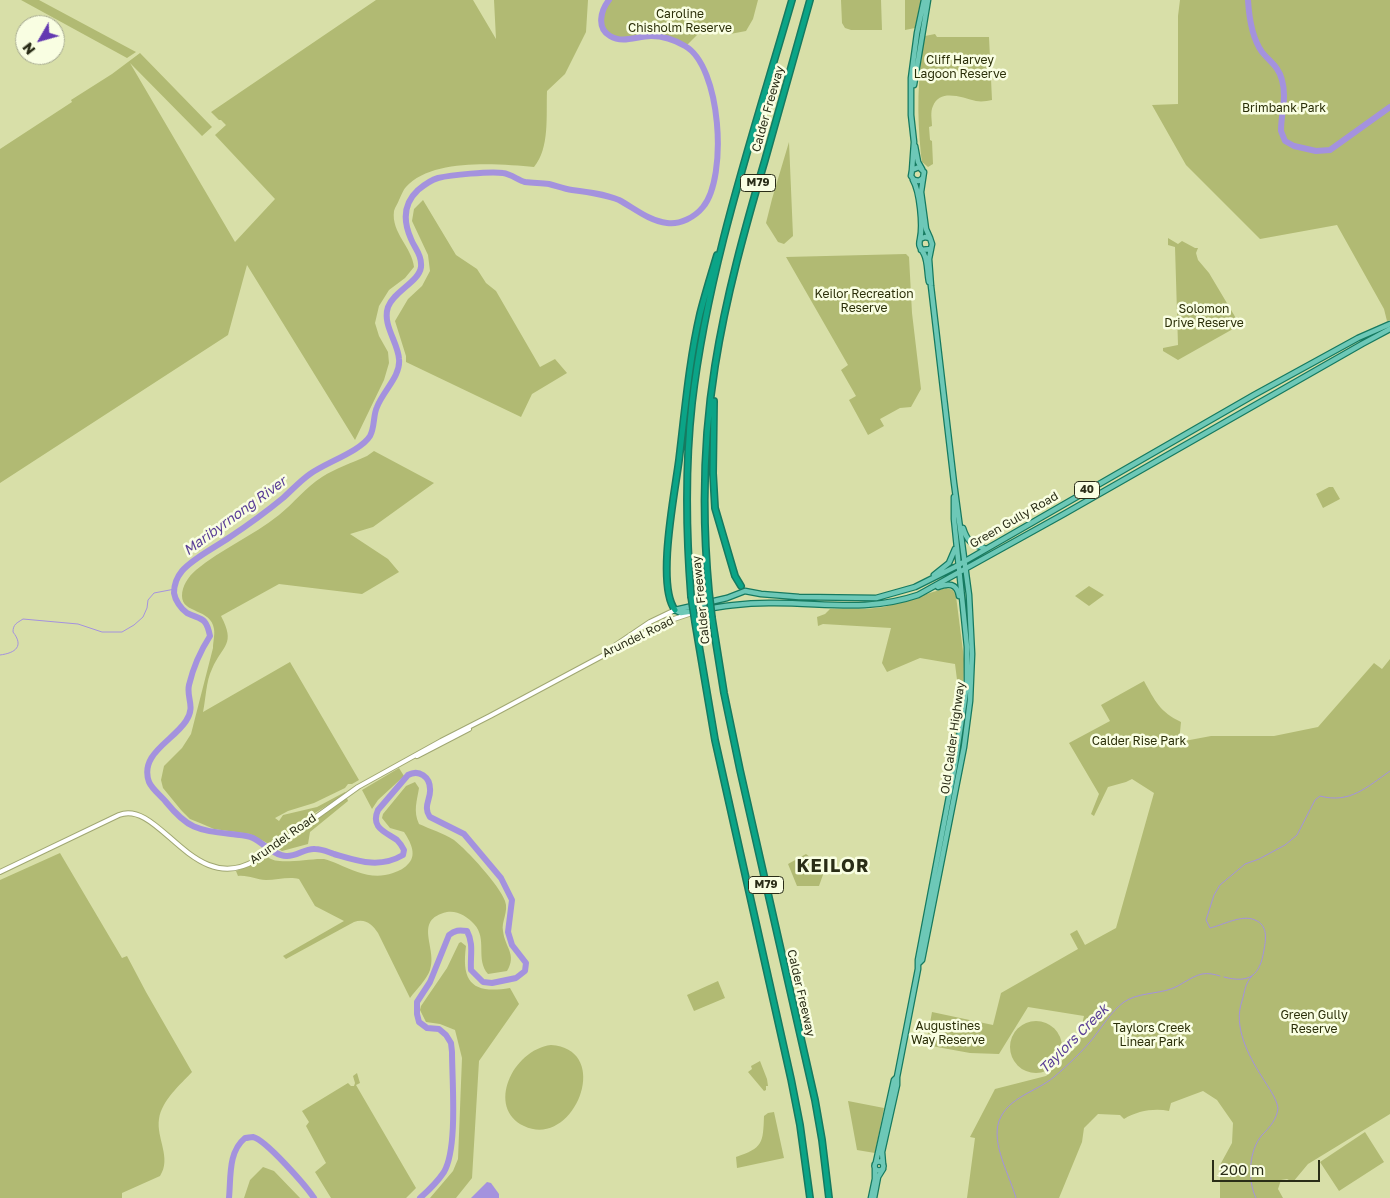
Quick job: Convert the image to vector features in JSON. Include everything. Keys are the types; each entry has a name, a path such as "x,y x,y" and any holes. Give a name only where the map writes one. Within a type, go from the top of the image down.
{"highway":[{"name":"Calder Freeway","path":"792,0 726,229 705,322 692,404 688,450 687,510 694,622 715,740 793,1088 804,1149 810,1198"},
{"name":"Calder Freeway","path":"810,0 740,248 727,302 715,368 706,464 705,524 709,592 724,693 815,1100 824,1152 829,1198"},
{"path":"675,610 669,597 667,547 684,405 700,314 726,229"},
{"path":"715,368 713,418 715,508 732,568 741,586"}],"main road":[{"path":"914,142 918,162 924,173 921,187 925,226 932,244 931,249 921,250 919,245 922,229 918,192 910,174 914,142 912,94 924,0"},
{"path":"920,33 928,0"},
{"path":"912,170 917,167 922,169"},
{"path":"912,179 917,181 923,178"},
{"path":"920,239 930,238"},
{"name":"Old Calder Highway","path":"931,249 929,259 931,286 971,613 972,667 968,715 957,763"},
{"name":"Old Calder Highway","path":"921,250 931,286"},
{"name":"Green Gully Road","path":"675,610 732,597 746,591 799,597 876,598 923,584 1254,395 1358,338 1390,324"},
{"name":"Green Gully Road","path":"724,605 746,603 870,606 907,598 924,592 1390,329"},
{"path":"1254,395 1258,402"},
{"path":"1140,460 1144,468"},
{"name":"Old Calder Highway","path":"872,1198 883,1166 882,1152 897,1085 919,963 922,960 957,763 967,684 967,647 954,518 954,484"},
{"path":"959,514 968,541 985,548"},
{"path":"923,584 950,563 956,543"},
{"path":"924,592 948,584 957,588 967,647"},
{"path":"741,586 746,591 746,603"},
{"path":"675,610 681,613 724,605"},
{"name":"Old Calder Highway","path":"876,1162 894,1080 897,1077"},
{"path":"876,1162 880,1162 883,1166 879,1171 875,1169 874,1165 876,1162"},
{"name":"Old Calder Highway","path":"872,1198 875,1169"}],"street":[{"name":"Green Gully Road","path":"683,616 724,605"},
{"name":"Arundel Road","path":"593,660 650,622 675,610"},
{"name":"Arundel Road","path":"0,872 127,812 137,813 197,859 208,865 230,868 243,866 256,860 354,790 403,762 428,752 593,660 662,624 683,616"}],"green space":[{"path":"21,0 39,0 136,52 127,58 65,24 65,15 48,15"},
{"path":"376,0 473,0 496,39 494,0 588,0 586,32 565,74 547,91 545,141 543,150 534,167 485,164 449,167 432,171 418,178 403,191 394,210 394,219 398,233 410,253 414,267 405,278 389,290 379,306 375,323 379,336 388,352 389,363 384,380 355,440 247,265 228,335 0,483 0,149 72,102 71,100 112,74 140,53 212,127 202,136 130,63 235,242 275,199 215,135 226,125 211,112"},
{"name":"Caroline Chisholm Reserve","path":"609,0 758,0 753,19 746,31 730,34 720,30 710,33 705,31 698,34 686,46 654,36 622,40 608,35 602,25 602,19 605,6"},
{"path":"841,0 881,0 882,30 851,30 845,28 842,23"},
{"path":"905,0 921,0 915,28 905,30"},
{"name":"Brimbank Park","path":"1180,0 1390,0 1390,320 1387,321 1384,309 1337,225 1260,239 1186,165 1152,105 1178,104 1178,16"},
{"name":"Cliff Harvey Lagoon Reserve","path":"935,34 937,37 989,37 992,100 978,101 946,96 936,100 932,111 932,126 929,127 933,164 928,167 922,162 921,155 918,111 919,81 925,36"},
{"path":"789,142 793,236 784,244 778,242 766,223"},
{"path":"423,200 456,255 477,269 486,283 496,291 540,367 555,359 567,373 532,394 521,417 406,362 406,356 395,321 408,299 422,286 430,271 428,255 412,221 414,209"},
{"name":"Solomon Drive Reserve","path":"1168,238 1178,244 1182,241 1198,248 1196,253 1198,260 1209,273 1240,325 1178,360 1163,351 1163,348 1178,345 1175,247 1168,245"},
{"name":"Keilor Recreation Reserve","path":"906,254 909,257 912,313 921,389 911,407 900,408 880,419 884,426 868,435 849,400 856,396 841,370 848,365 786,257"},
{"path":"374,451 434,483 373,527 350,534 388,559 399,572 362,594 279,584 221,616 228,639 210,674 203,712 290,662 359,780 314,803 288,811 275,818 279,821 283,815 317,807 345,792 346,794 310,816 285,835 290,839 345,799 347,798 348,801 310,832 308,844 282,851 250,834 214,829 190,819 163,788 161,780 164,766 182,748 191,734 213,648 214,631 212,622 208,618 191,609 183,602 182,592 184,585 196,570 206,562 269,523 316,481"},
{"path":"1329,487 1333,487 1340,499 1323,508 1316,494"},
{"path":"1089,586 1104,595 1089,606 1075,596"},
{"path":"946,588 953,590 956,596 964,659 956,751 953,755 950,755 959,695 955,664 920,658 887,672 882,663 891,628 823,624 818,626 817,617 825,614 830,609 884,607"},
{"path":"1390,659 1390,1114 1308,1164 1293,1182 1287,1179 1281,1180 1278,1189 1283,1198 1220,1198 1220,1165 1232,1143 1233,1123 1217,1100 1203,1091 1171,1103 1169,1111 1146,1111 1124,1119 1120,1115 1098,1114 1084,1128 1082,1142 1059,1198 967,1198 975,1138 970,1137 995,1089 1046,1076 1077,1046 1084,1016 1028,1007 999,1054 970,1053 926,1045 932,1012 993,1025 1001,993 1078,949 1070,934 1077,930 1085,945 1116,928 1154,793 1132,779 1108,787 1094,816 1091,814 1099,794 1069,743 1110,721 1101,705 1144,681 1163,710 1181,722 1179,742 1211,736 1274,736 1318,727 1374,663 1382,669"},
{"path":"399,768 404,776 378,800 372,809 362,790"},
{"path":"415,782 419,788 416,810 419,824 454,840 467,852 502,894 506,905 503,931 511,955 507,971 488,974 482,962 478,930 472,921 458,913 451,912 437,916 431,921 428,928 432,962 430,970 424,981 410,998 378,933 365,921 354,922 286,959 283,956 344,921 315,906 299,879 262,880 238,876 236,871 268,857 278,861 324,859 358,872 378,876 400,870 411,859 412,848 404,832 390,828 382,818 383,814 406,786"},
{"path":"60,853 122,958 127,956 192,1072 172,1093 161,1112 159,1126 164,1162 160,1176 122,1193 122,1198 0,1198 0,880"},
{"path":"806,854 825,869 819,886 797,886 788,864"},
{"path":"461,942 466,946 466,969 472,983 487,989 510,988 519,1004 479,1061 472,1178 456,1198 430,1198 453,1171 458,1159 462,1058 455,1030 440,1024 426,1022 420,1010"},
{"path":"718,981 725,998 694,1011 687,995"},
{"path":"1031,1021 1041,1021 1055,1028 1062,1042 1062,1052 1055,1066 1041,1073 1031,1073 1021,1069 1014,1062 1010,1052 1010,1042 1014,1032 1021,1025"},
{"path":"551,1045 570,1051 580,1063 583,1079 580,1096 571,1112 558,1124 542,1130 524,1126 513,1118 507,1106 506,1094 515,1068 525,1057 537,1049"},
{"path":"760,1061 768,1086 766,1086 764,1091 748,1072 752,1069 751,1066"},
{"path":"357,1073 360,1083 356,1085 416,1188 406,1198 331,1198 315,1172 326,1163 306,1126 309,1122 302,1111 348,1083 354,1086 353,1076"},
{"path":"848,1101 884,1108 875,1153 857,1150"},
{"path":"774,1112 784,1158 737,1168 736,1157 752,1151 760,1143 763,1133 764,1116"},
{"path":"1365,1132 1384,1162 1339,1191 1320,1162"},
{"path":"263,1167 274,1171 300,1198 244,1198 250,1180"}],"shaded area":[{"path":"487,1182 491,1183 499,1194 499,1198 471,1198"}],"waterway":[{"name":"Maribyrnong River","path":"420,1198 442,1175 448,1161 453,1131 453,1096 451,1043 439,1029 427,1028 419,1022 417,1002 430,982 449,935 455,931 467,931 471,945 471,970 483,982 492,983 516,978 525,971 526,963 512,945 508,932 512,900 501,878 464,834 430,817 427,812 430,785 423,775 416,773 408,775 378,810 376,821 380,829 397,840 404,850 403,855 385,862 360,861 318,849 311,849 290,856 282,855 273,852 251,837 201,829 194,827 181,818 152,787 147,772 153,756 189,716 191,706 188,690 198,659 210,636 205,622 187,613 177,601 174,593 177,579 187,566 264,513 310,474 359,447 370,436 377,407 399,365 398,353 387,320 388,307 395,296 416,277 421,267 419,256 408,232 406,219 409,201 418,190 438,178 480,173 503,173 525,182 549,184 613,198 660,222 677,223 696,214 703,207 711,192 716,172 718,148 717,123 707,75 697,57 685,46 677,42 655,36 625,40 615,38 606,33 601,24 601,19 609,0"},
{"name":"Maribyrnong River","path":"1248,0 1253,34 1262,52 1281,75 1284,99 1281,131 1285,141 1294,146 1316,151 1330,150 1390,107"},
{"path":"0,655 10,653 17,648 18,641 13,629 23,619 78,624 102,632 122,632 143,617 148,600 154,593 175,589"},
{"name":"Taylors Creek","path":"1224,977 1241,979 1252,976 1260,966 1265,946 1265,937 1262,925 1250,918 1238,919 1210,928 1206,920 1214,895 1220,885 1245,864 1285,845 1297,835 1315,800 1320,796 1340,798 1358,793 1390,771"},
{"name":"Taylors Creek","path":"1016,1198 997,1140 999,1121 1009,1106 1047,1082 1064,1068 1094,1037 1111,1014 1124,1002 1135,997 1171,989 1202,974 1220,976"},
{"path":"1252,976 1247,984 1239,1020 1247,1050 1274,1096 1278,1108 1273,1123 1258,1141 1252,1157 1251,1183 1256,1198"},
{"name":"Maribyrnong River","path":"229,1198 231,1165 236,1150 245,1138 253,1137 276,1154 314,1198"}],"district":[{"name":"KEILOR","path":"833,866"}],"park label":[{"name":"Calder Rise Park","path":"1139,741"},
{"name":"Green Gully Reserve","path":"1314,1022"},
{"name":"Augustines Way Reserve","path":"948,1033"},
{"name":"Taylors Creek Linear Park","path":"1152,1035"}]}
